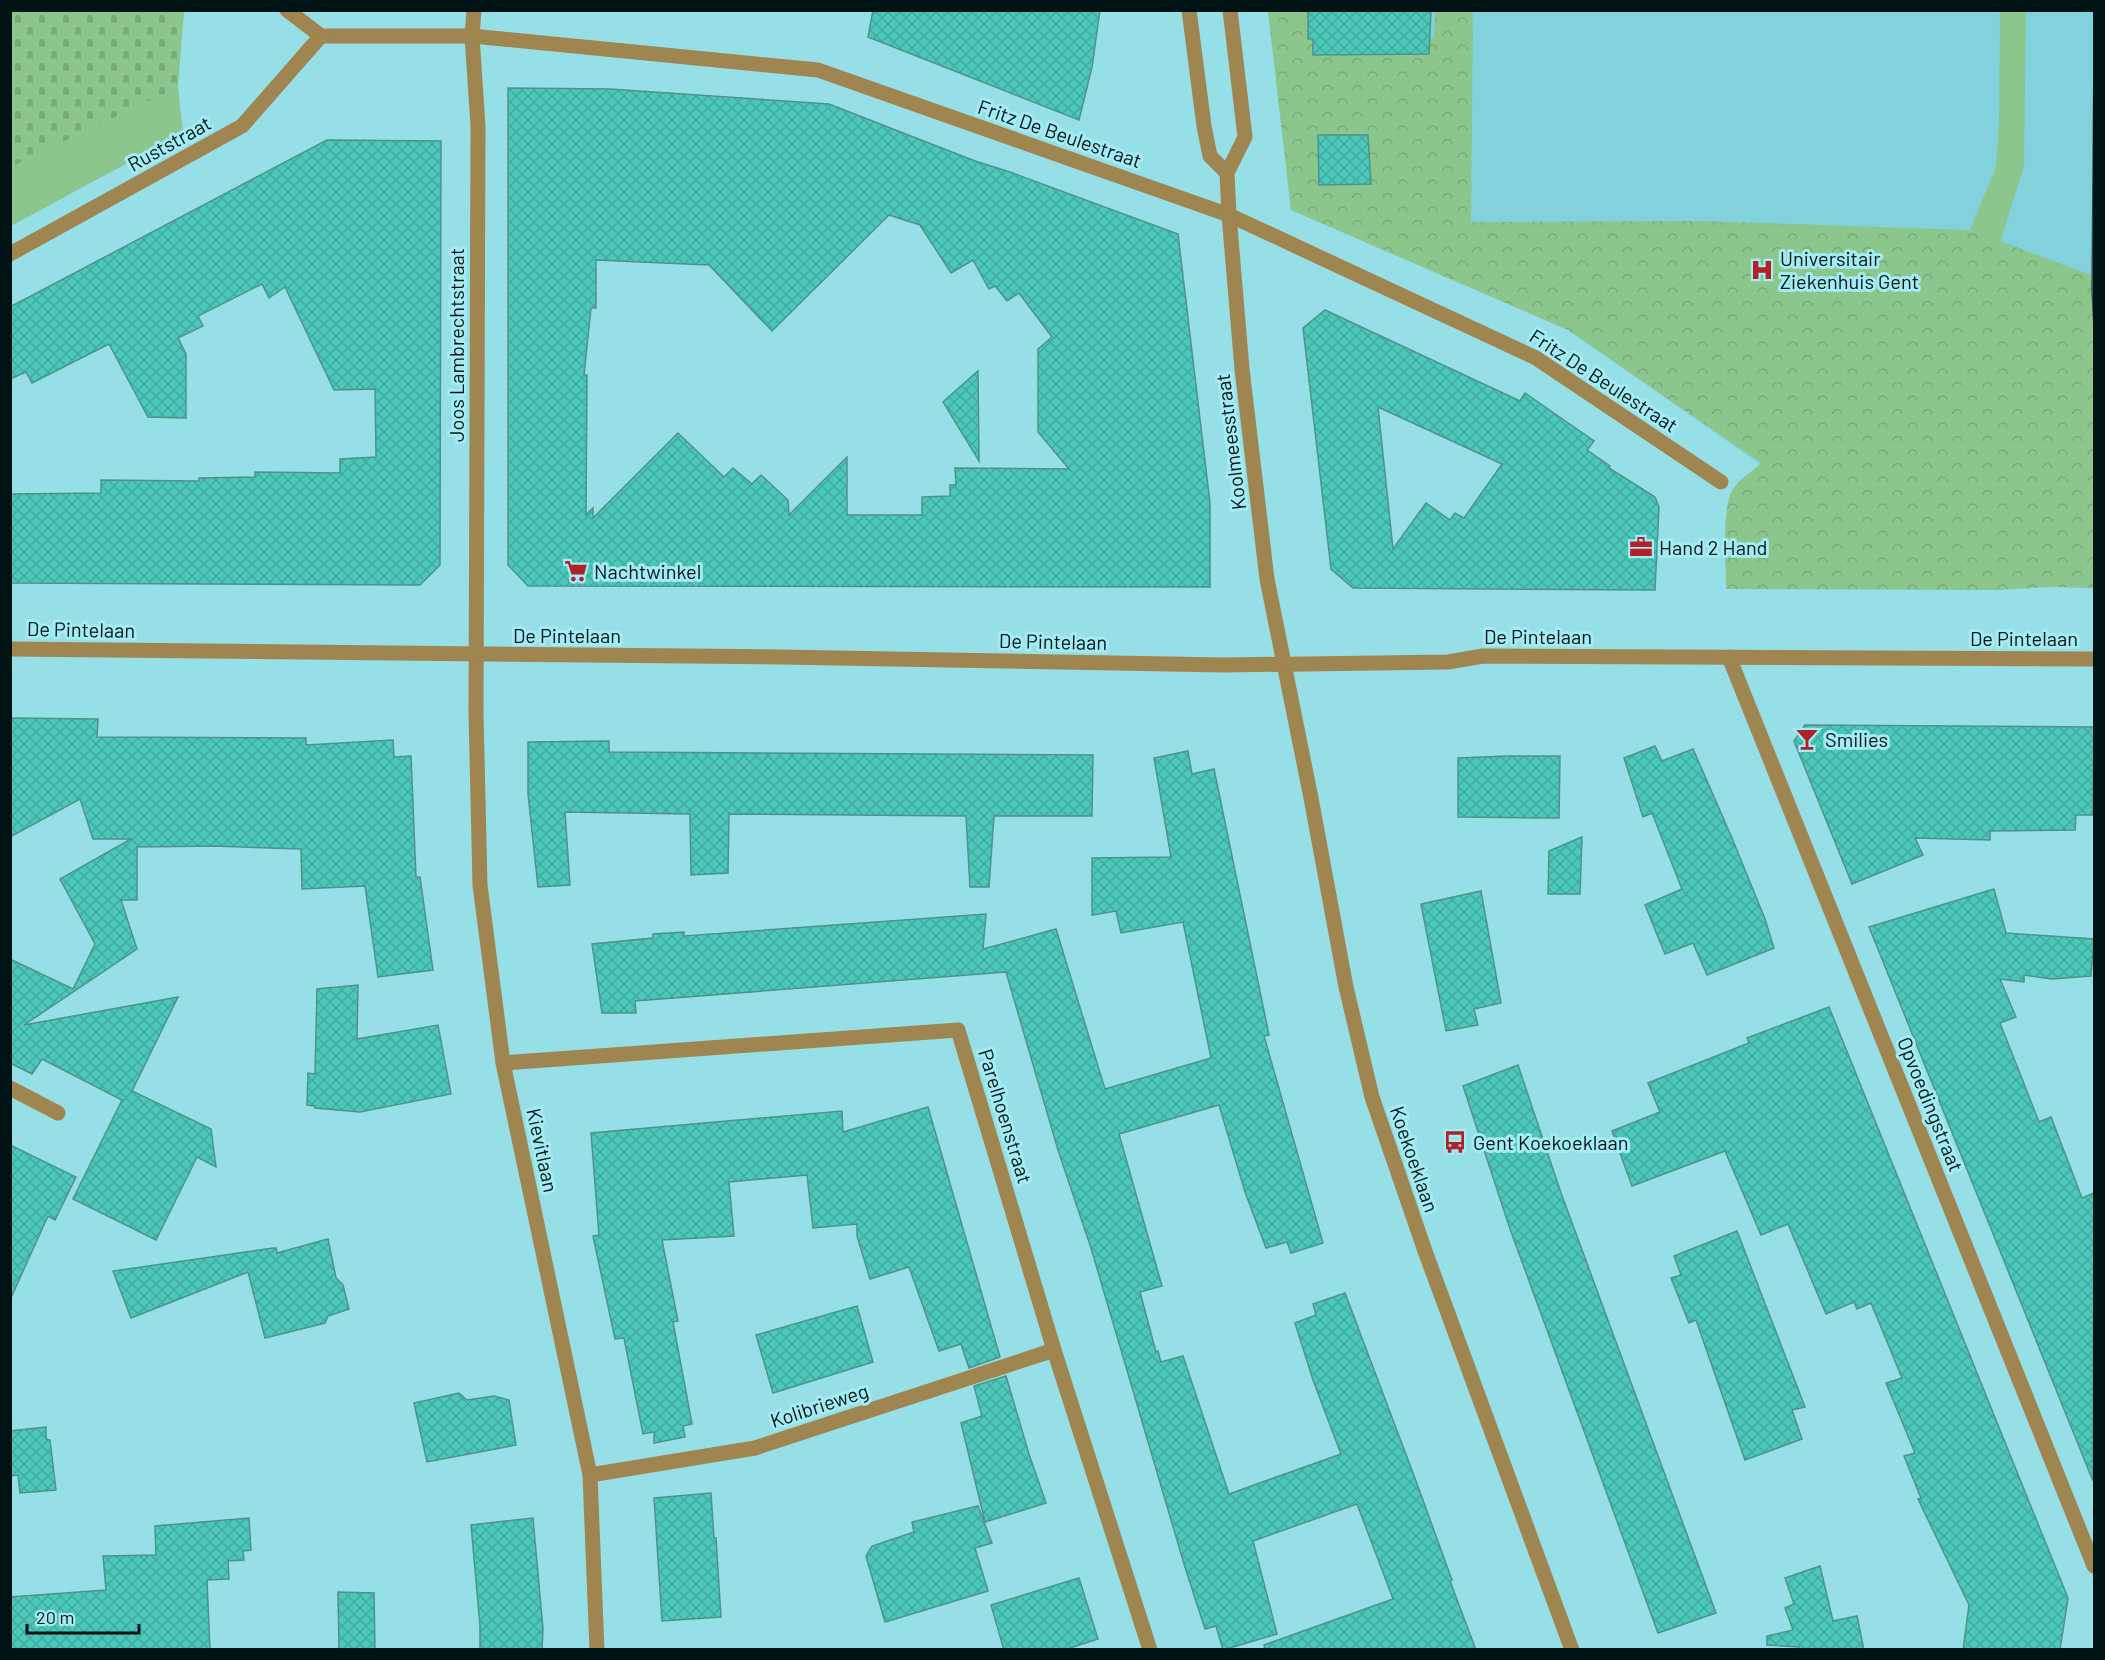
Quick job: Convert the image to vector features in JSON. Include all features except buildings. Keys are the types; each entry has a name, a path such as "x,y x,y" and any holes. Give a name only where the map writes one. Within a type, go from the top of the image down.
{"street":[{"path":"287,10 321,36"},
{"name":"Joos Lambrechtstraat","path":"474,10 472,36 478,126 477,655"},
{"path":"1189,10 1210,156 1227,173 1245,137 1230,10"},
{"name":"Fritz De Beulestraat","path":"321,36 472,36 818,70 1229,215 1536,358 1721,482"},
{"name":"Ruststraat","path":"10,254 242,126 321,36"},
{"name":"Koolmeesstraat","path":"1227,173 1242,369 1267,579 1284,663"},
{"name":"De Pintelaan","path":"10,650 782,657 1224,664 1448,662 1483,656 2094,659"},
{"name":"Kievitlaan","path":"477,655 480,885 503,1063 590,1475 597,1650"},
{"name":"Opvoedingstraat","path":"1729,657 2094,1566"},
{"name":"Koekoeklaan","path":"1284,663 1346,987 1372,1097 1422,1242 1572,1650"},
{"name":"Parelhoenstraat","path":"503,1063 958,1030 1054,1350 1150,1650"},
{"path":"10,1088 58,1113"},
{"name":"Kolibrieweg","path":"590,1475 755,1448 1054,1350"}],"shaded area":[{"name":"Universitair Ziekenhuis Gent","path":"1268,11 2094,11 2094,588 1940,590 1568,330 1291,210"}],"green space":[{"path":"11,10 184,11 178,87 11,167"},
{"path":"1268,11 1313,11 1308,12 1308,38 1313,39 1313,55 1429,54 1430,38 1434,38 1435,11 1473,11 1471,222 1703,221 1970,230 2094,276 2094,588 1726,589 1725,552 1729,498 1739,482 1761,463 1568,330 1291,210"},
{"path":"2000,11 2026,11 2024,166 2000,243 1970,230 1996,167 1999,123"},
{"path":"178,87 183,133 11,226 11,167"}],"tram line":[{"path":"2094,55 2092,291 2094,328"}],"place":[{"name":"Universitair Ziekenhuis Gent","path":"1762,270"},
{"name":"Hand 2 Hand","path":"1641,547"},
{"name":"Nachtwinkel","path":"576,571"},
{"name":"Smilies","path":"1807,739"},
{"name":"Gent Koekoeklaan","path":"1455,1142"}]}
